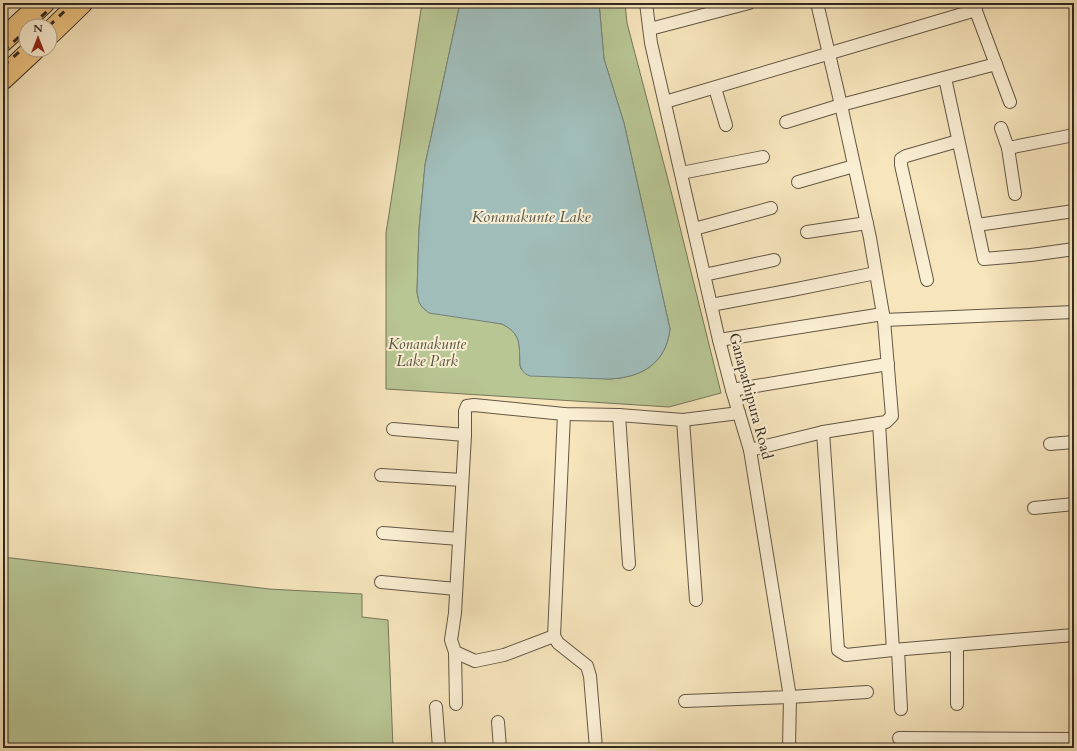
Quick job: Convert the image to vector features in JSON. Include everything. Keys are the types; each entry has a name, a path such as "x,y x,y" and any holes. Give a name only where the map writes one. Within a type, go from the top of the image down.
{"highway":[{"path":"3,40 43,3"},
{"path":"58,26 81,3"},
{"path":"3,78 24,58"}],"street":[{"name":"Ganapathipura Road","path":"646,3 651,44 719,340 750,450 790,696 789,748"},
{"path":"650,29 749,3"},
{"path":"750,450 823,432 886,422 892,416 883,317 876,272 867,223 817,3"},
{"path":"665,102 829,54 974,6 1010,102"},
{"path":"786,122 841,105 996,64"},
{"path":"945,78 984,260 1074,249"},
{"path":"715,88 726,125"},
{"path":"1001,128 1008,148 1015,194"},
{"path":"1008,148 1074,136"},
{"path":"927,280 901,159 906,156 958,141"},
{"path":"681,173 763,157"},
{"path":"798,182 854,166"},
{"path":"694,228 771,208"},
{"path":"977,225 1074,211"},
{"path":"807,232 867,223"},
{"path":"704,275 774,260"},
{"path":"711,305 876,272"},
{"path":"719,340 883,317 1074,312"},
{"path":"732,390 888,364"},
{"path":"456,704 455,652 452,640 455,613 465,411 467,406 474,405 564,414 618,415 684,420 739,413"},
{"path":"564,414 554,636 558,643 587,666 590,676 596,748"},
{"path":"618,415 629,564"},
{"path":"684,420 696,600"},
{"path":"879,423 895,650 901,709"},
{"path":"393,429 464,435"},
{"path":"823,432 838,650 846,655 1074,635"},
{"path":"1050,444 1074,442"},
{"path":"381,475 462,480"},
{"path":"1034,508 1074,504"},
{"path":"383,533 459,539"},
{"path":"381,582 456,589"},
{"path":"455,652 475,661 504,655 554,636"},
{"path":"956,645 957,704"},
{"path":"685,701 867,692"},
{"path":"436,706 439,748"},
{"path":"498,722 500,748"},
{"path":"900,738 1074,739"}],"green space":[{"name":"Konanakunte Lake Park","path":"422,3 460,3 425,165 419,229 417,292 419,300 425,310 502,324 516,336 519,346 521,369 608,379 620,378 631,376 650,367 663,351 668,341 670,329 624,123 604,59 599,3 625,3 627,23 672,195 721,393 669,407 386,389 386,233"},
{"path":"3,557 269,589 362,594 362,617 388,620 393,748 3,748"}],"water":[{"name":"Konanakunte Lake","path":"460,3 599,3 604,59 624,123 670,329 668,341 657,360 650,367 641,372 631,376 608,379 530,376 525,373 520,365 519,346 516,336 502,324 429,313 419,302 417,292 419,229 425,165"}],"railway":[{"path":"40,18 56,3"},
{"path":"57,18 73,3"},
{"path":"3,51 18,38"},
{"path":"3,66 18,53"}]}
